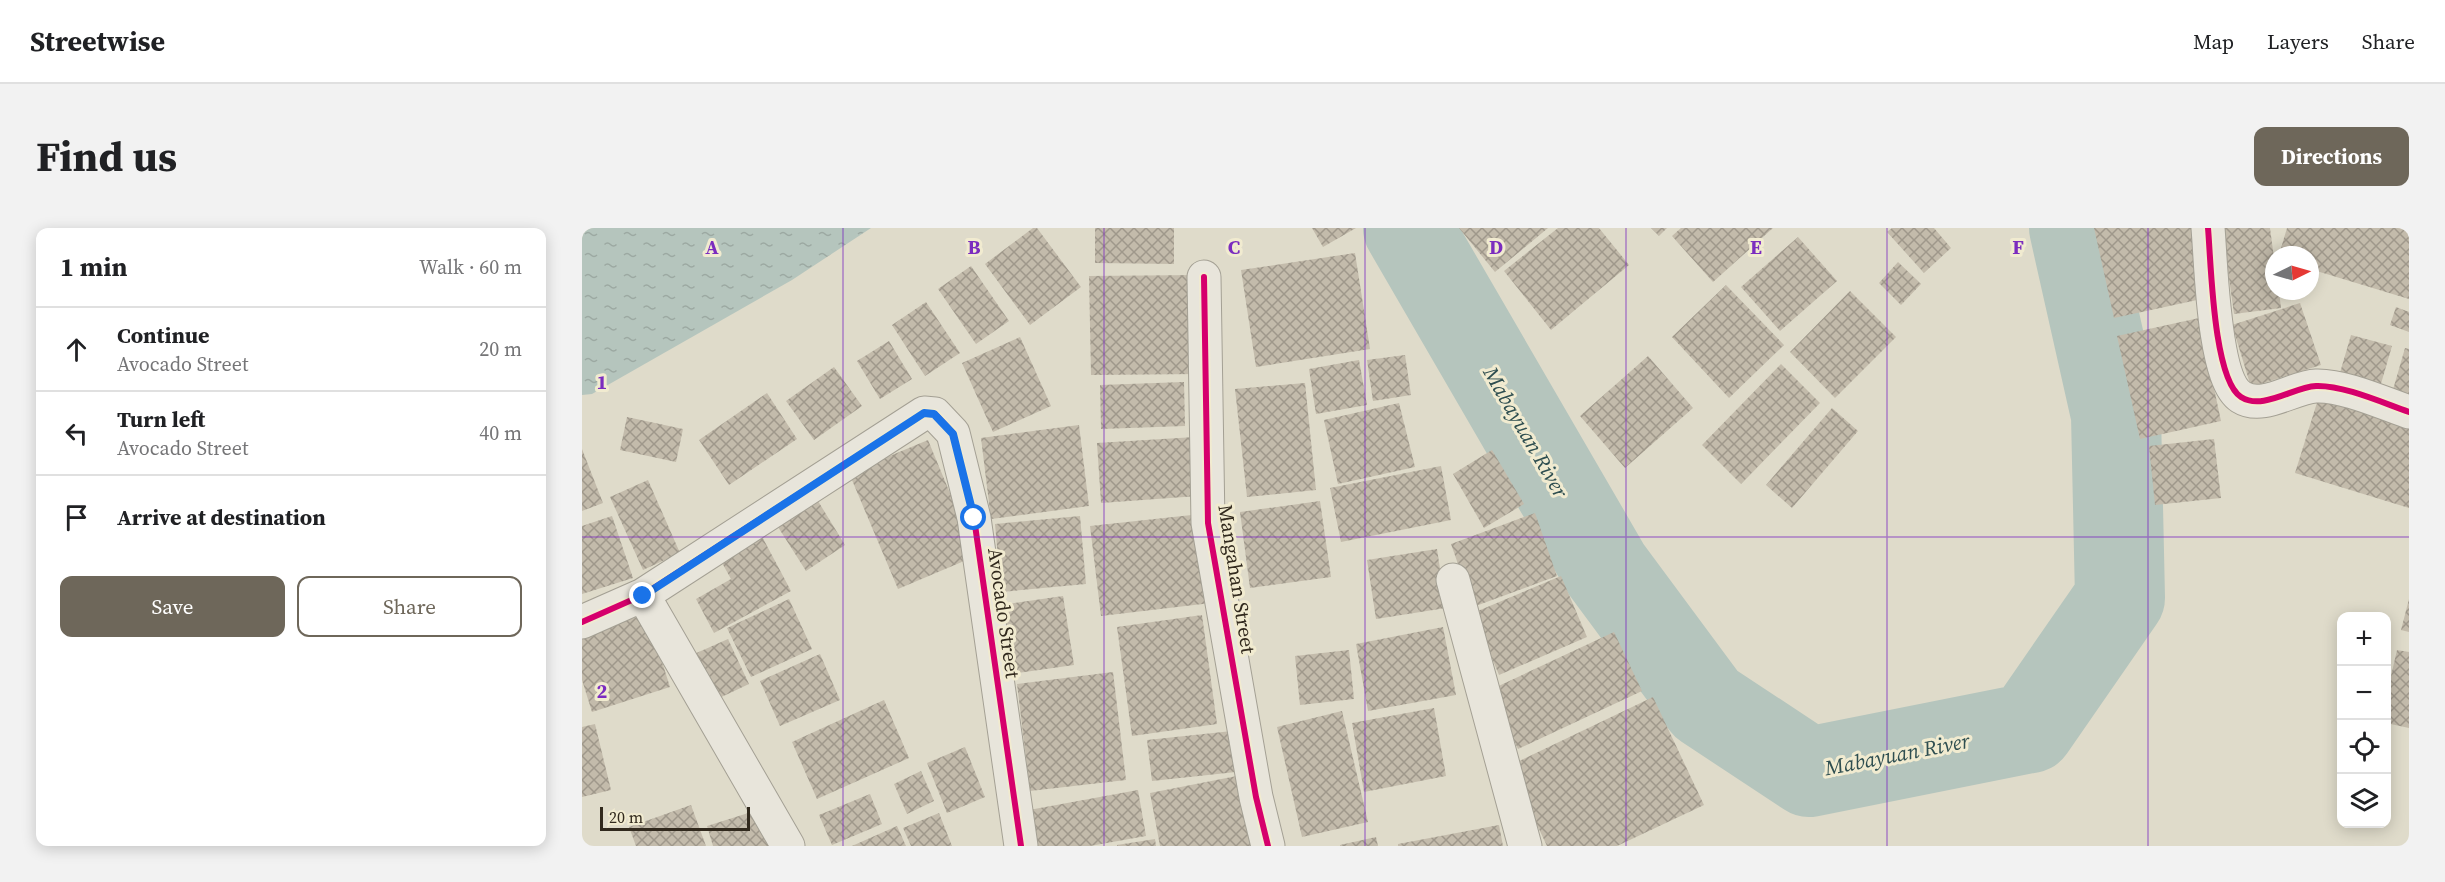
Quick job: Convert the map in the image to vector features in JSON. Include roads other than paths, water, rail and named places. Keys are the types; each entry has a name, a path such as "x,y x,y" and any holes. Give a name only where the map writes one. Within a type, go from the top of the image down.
{"street":[{"path":"2208,228 2219,350 2229,382 2241,397 2260,402 2316,386 2346,392 2409,412"},
{"name":"Mangahan Street","path":"1204,278 1208,523 1256,797 1269,846"},
{"name":"Avocado Street","path":"582,622 643,596 924,413 934,414 953,434 974,518 1021,846"},
{"path":"1453,579 1525,846"},
{"path":"643,596 788,846"}],"water":[{"path":"582,228 871,228 792,280 592,394 582,395"}],"waterway":[{"name":"Mabayuan River","path":"1408,228 1606,569 1706,704 1809,772 2030,728 2120,598 2116,415 2074,228"}]}
